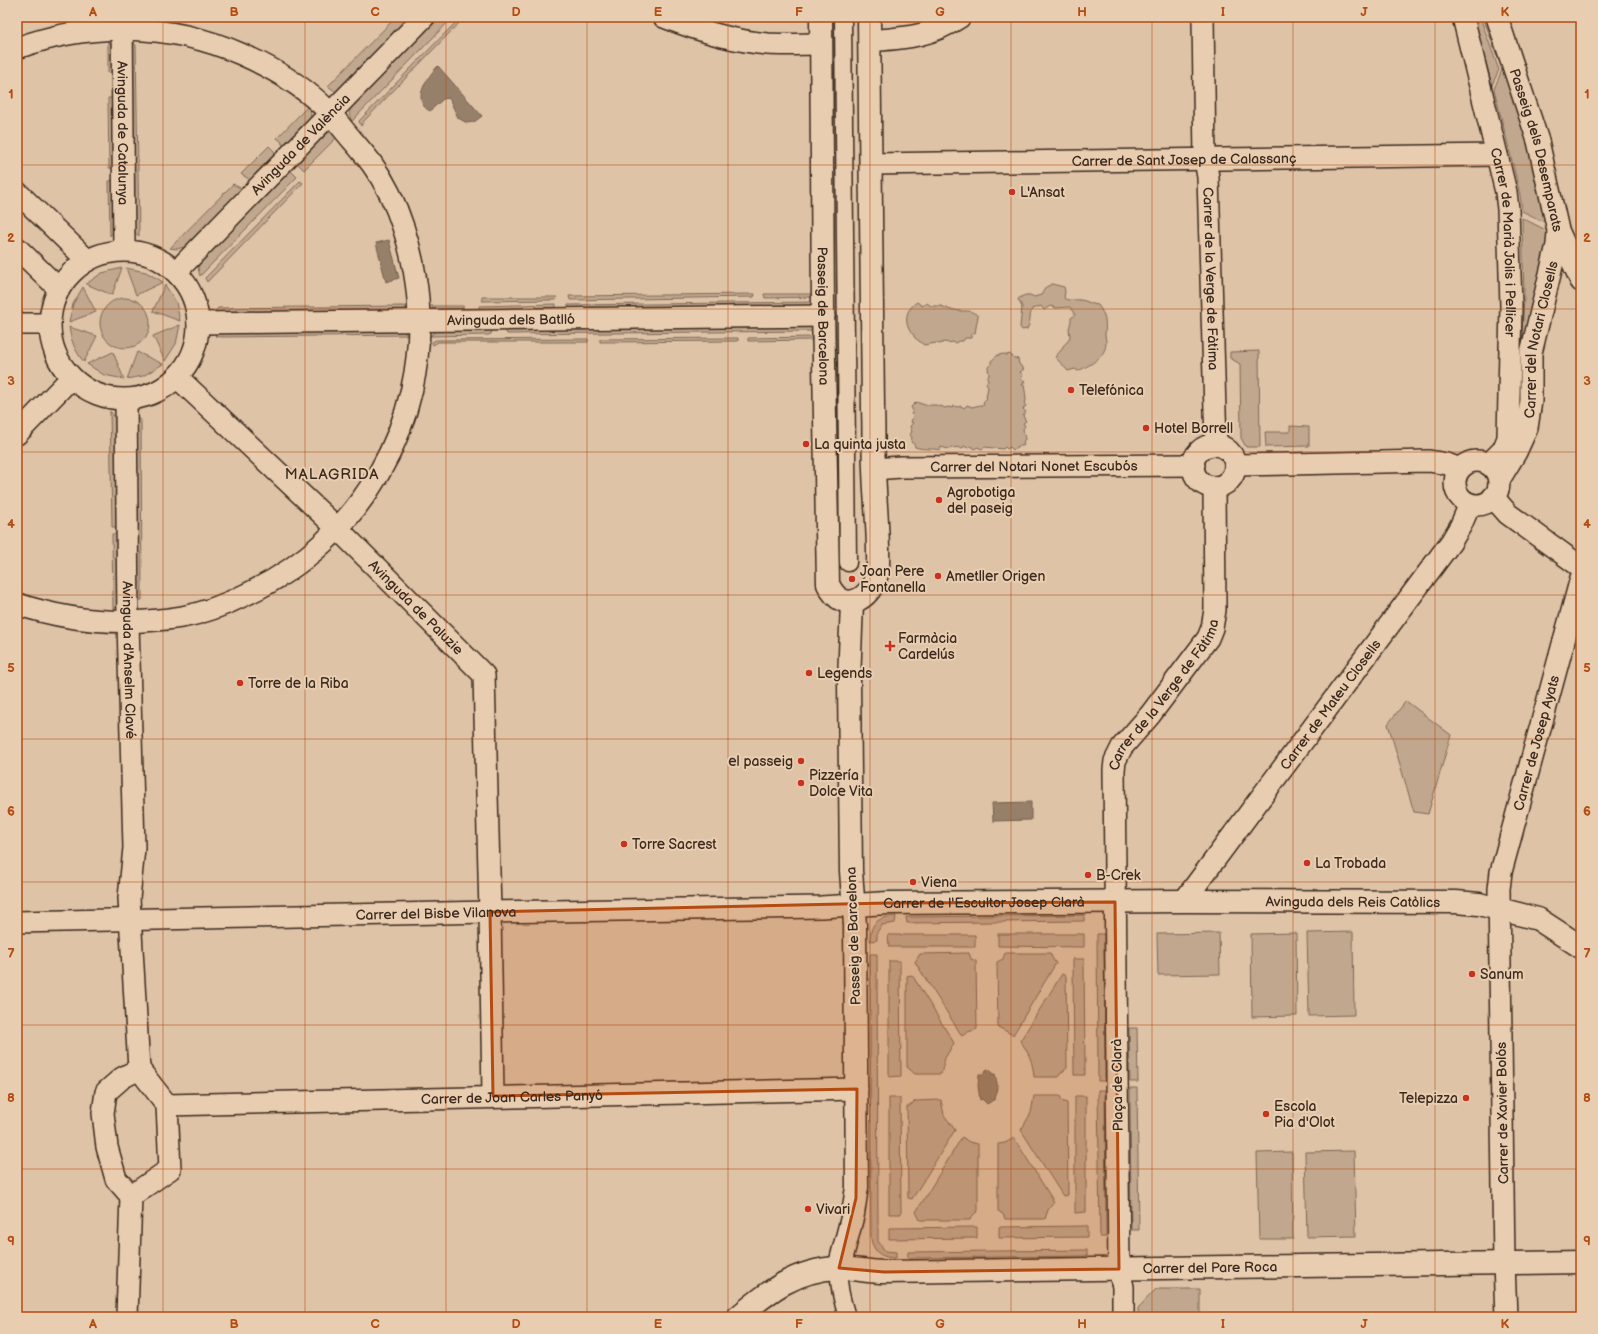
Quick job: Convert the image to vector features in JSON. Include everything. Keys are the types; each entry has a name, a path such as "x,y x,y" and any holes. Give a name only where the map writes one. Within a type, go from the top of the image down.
{"main road":[{"name":"Passeig de Barcelona","path":"821,17 828,584 835,595 840,599 852,602 849,681 851,871 854,905 857,1089 856,1198 839,1268"},
{"path":"852,602 858,600 869,592 877,571 878,533 874,469 869,17"},
{"name":"Avinguda dels Reis Catòlics","path":"1115,902 1456,902 1479,904 1538,919 1581,947"},
{"name":"Carrer de l'Escultor Josep Clarà","path":"854,905 896,903 1115,902"},
{"name":"Carrer del Pare Roca","path":"738,1317 776,1287 788,1281 820,1270 839,1268 879,1272 1581,1262"}],"street":[{"name":"Avinguda de València","path":"177,271 424,17"},
{"path":"664,17 684,25 746,41 769,44 821,44"},
{"name":"Passeig de Barcelona","path":"843,17 848,563"},
{"path":"869,41 915,37 949,24 960,17"},
{"name":"Carrer de la Verge de Fàtima","path":"1203,17 1205,160 1208,185 1216,444"},
{"name":"Carrer de Marià Jolis i Pellicer","path":"1463,17 1506,192 1508,209 1511,279 1508,438 1494,480"},
{"name":"Passeig dels Desemparats","path":"1497,17 1538,140 1558,230 1581,281"},
{"path":"17,48 34,42 122,22 217,44 269,67 307,92 330,114 373,166 392,199 407,240 416,278 419,320 417,360 412,390 401,429 384,465 367,494 338,529 299,563 268,584 229,603 183,616 128,622 90,621 54,615 17,604"},
{"name":"Avinguda de Catalunya","path":"122,22 124,249"},
{"name":"Carrer de Sant Josep de Calassanç","path":"871,164 1497,155"},
{"path":"17,192 87,260"},
{"name":"Carrer del Notari Closells","path":"1494,480 1518,448 1527,428 1530,401 1531,353 1557,246 1558,230"},
{"path":"17,248 57,287"},
{"path":"124,249 145,253 162,260 177,271 189,288 196,304 198,323 196,342 189,360 177,377 151,394 126,400 111,398 95,393 81,386 71,378 57,360 51,342 48,324 57,287 87,260 107,251 124,249"},
{"name":"Avinguda dels Batlló","path":"198,323 824,316"},
{"path":"17,324 48,324"},
{"name":"Avinguda de Paluzie","path":"177,377 338,529 484,675 493,1096"},
{"path":"17,434 71,378"},
{"name":"Avinguda d'Anselm Clavé","path":"126,400 128,622 134,848 130,898 130,920 139,1069"},
{"path":"1216,444 1227,448 1234,456 1236,465 1234,475 1229,482 1222,486 1206,486 1196,478 1194,471 1195,457 1201,449 1208,445 1216,444"},
{"path":"1236,465 1429,461 1447,464 1460,469"},
{"path":"1494,480 1483,504 1470,504 1463,500 1455,487 1456,475 1460,469 1472,461 1484,462 1494,480 1508,514 1581,567"},
{"name":"Carrer del Notari Nonet Escubós","path":"874,469 917,467 1194,465"},
{"name":"Carrer de la Verge de Fàtima","path":"1115,902 1113,785 1115,761 1122,747 1150,715 1199,652 1208,638 1212,628 1215,610 1214,487"},
{"name":"Carrer de Mateu Closells","path":"1184,901 1451,542 1461,525 1470,504"},
{"name":"Carrer de Josep Ayats","path":"1498,909 1501,872 1581,578"},
{"name":"Plaça de Clarà","path":"1115,902 1119,1269 1122,1287 1123,1317"},
{"name":"Carrer del Bisbe Vilanova","path":"17,922 821,907 854,905"},
{"name":"Carrer de Xavier Bolós","path":"1498,909 1506,1317"},
{"path":"128,1317 132,1196 116,1179 107,1147 103,1113 106,1092 122,1078 139,1069 167,1105 170,1170 132,1196"},
{"name":"Carrer de Joan Carles Panyó","path":"167,1105 493,1096 857,1089"},
{"path":"839,1268 838,1282 847,1317"}],"highlighted area":[{"path":"1115,902 1119,1269 884,1272 839,1268 856,1198 857,1089 493,1096 490,912 888,903"}],"shaded area":[{"path":"396,17 409,17 336,92 328,86"},
{"path":"440,17 453,17 352,121 350,112 354,104"},
{"path":"461,17 465,17 363,122 361,126 359,121"},
{"path":"1474,17 1480,17 1499,70 1492,85"},
{"path":"1483,17 1490,17 1529,133 1546,223 1522,211 1515,173 1494,89 1502,70"},
{"path":"108,40 113,49 113,73 108,73"},
{"path":"134,42 136,45 139,236 134,232 132,44"},
{"path":"438,66 482,116 474,122 467,123 458,118 449,98 443,99 430,111 424,107 421,101 423,88"},
{"path":"108,98 113,98 114,168 109,168"},
{"path":"309,105 311,112 310,120 284,145 281,143 282,142 277,138"},
{"path":"330,132 340,134 304,170 297,163 323,136"},
{"path":"269,146 276,153 250,180 241,174"},
{"path":"290,170 297,177 200,276 198,268 201,261"},
{"path":"114,180 114,231 110,236 109,181"},
{"path":"300,181 303,183 207,282 205,278"},
{"path":"233,184 242,189 184,247 177,249 170,248"},
{"path":"1522,218 1550,232 1521,355 1524,297"},
{"path":"389,240 399,278 386,282 376,243"},
{"path":"122,268 112,295 86,284 102,273"},
{"path":"126,268 146,272 163,282 136,295"},
{"path":"1052,284 1064,287 1064,298 1066,299 1082,300 1098,305 1104,316 1106,347 1104,352 1097,360 1078,371 1075,369 1068,371 1055,357 1068,341 1070,336 1069,329 1071,318 1075,315 1070,307 1056,308 1050,306 1044,310 1041,306 1032,309 1027,329 1022,330 1020,327 1022,307 1018,299 1026,295 1034,297 1041,295 1046,287"},
{"path":"165,285 176,302 180,321 153,311"},
{"path":"83,287 96,312 69,322 73,304"},
{"path":"755,294 754,297 570,300 569,296"},
{"path":"764,294 814,294 814,297 765,298"},
{"path":"482,297 557,297 556,300 482,301"},
{"path":"120,298 130,298 143,305 150,318 150,328 143,341 130,348 120,348 111,344 104,337 100,328 100,318 104,309 111,302"},
{"path":"813,302 813,307 568,309 568,305"},
{"path":"917,302 922,306 927,303 931,306 941,306 951,310 969,311 974,313 978,316 975,333 971,334 971,338 965,338 963,341 958,341 956,343 944,342 940,344 924,345 914,337 907,325 908,312"},
{"path":"556,304 556,309 479,311 479,306"},
{"path":"405,306 406,309 402,311 215,311 218,308"},
{"path":"431,306 463,306 464,311 442,311 434,309"},
{"path":"180,325 176,344 165,361 153,336"},
{"path":"812,326 814,331 507,334 505,330"},
{"path":"69,327 97,336 84,362 74,346"},
{"path":"492,330 491,334 488,335 430,336 436,331"},
{"path":"402,331 408,335 215,336 219,333"},
{"path":"813,337 813,340 748,341 748,338"},
{"path":"738,338 738,341 600,342 600,339"},
{"path":"588,339 588,342 438,342 433,345 432,342 436,340"},
{"path":"1259,351 1260,447 1246,447 1241,438 1240,364 1230,358 1230,352"},
{"path":"113,352 124,379 104,375 87,364"},
{"path":"137,352 163,364 143,376 127,379"},
{"path":"1010,354 1014,358 1018,359 1019,364 1024,369 1020,372 1023,375 1021,379 1025,381 1022,385 1024,385 1026,399 1024,403 1026,406 1023,409 1026,412 1023,416 1026,421 1023,423 1025,426 1023,429 1025,439 1023,442 1024,445 1018,446 1013,450 1010,447 1007,449 1005,447 1003,449 985,447 982,449 977,447 975,449 971,446 968,448 964,446 962,449 958,447 948,449 941,447 940,450 915,447 911,442 912,438 910,434 912,432 910,426 913,423 911,422 913,416 911,414 913,411 911,407 916,402 925,405 942,406 944,408 961,406 964,408 967,405 972,407 984,405 983,402 987,398 988,387 986,384 989,376 988,367 991,364 991,361 998,355"},
{"path":"110,411 116,419 118,527 112,527"},
{"path":"136,418 141,420 142,600 139,600 137,597"},
{"path":"1290,426 1309,427 1309,446 1266,447 1265,432 1290,432"},
{"path":"112,534 118,534 118,605 113,611"},
{"path":"1406,701 1451,735 1428,814 1414,812 1388,724"},
{"path":"1031,802 1031,820 993,821 992,803"},
{"path":"1084,915 1084,921 907,923 906,917"},
{"path":"896,916 895,923 882,925 877,932 877,940 870,941 872,929 880,919"},
{"path":"1353,932 1354,1015 1309,1016 1307,933"},
{"path":"1219,933 1220,974 1158,975 1157,934"},
{"path":"1296,933 1297,1016 1252,1017 1251,934"},
{"path":"998,934 1084,934 1084,947 998,946"},
{"path":"1097,934 1104,934 1105,1081 1098,1081"},
{"path":"888,935 975,935 975,947 889,947"},
{"path":"969,953 971,959 976,961 977,1029 962,1036 915,962 920,954"},
{"path":"1005,953 1050,953 1056,963 1013,1035 998,1027 997,962 1003,959"},
{"path":"870,954 877,954 878,1241 885,1251 896,1252 896,1258 879,1254 874,1248 871,1239"},
{"path":"1073,959 1084,959 1085,1075 1074,1075"},
{"path":"889,961 900,961 901,1076 889,1077"},
{"path":"1062,974 1066,976 1067,1068 1060,1074 1059,1077 1034,1077 1030,1058 1020,1041"},
{"path":"912,975 954,1043 945,1058 941,1074 915,1074 907,1067 907,976"},
{"path":"1129,1028 1137,1028 1138,1082 1130,1082"},
{"path":"987,1069 991,1071 992,1074 995,1074 998,1088 995,1099 987,1104 982,1099 980,1100 978,1086 979,1074 982,1074"},
{"path":"1130,1088 1137,1088 1139,1230 1131,1230"},
{"path":"1098,1090 1105,1090 1106,1237 1100,1237"},
{"path":"1034,1096 1060,1096 1062,1101 1067,1103 1068,1195 1063,1196 1021,1130 1031,1113"},
{"path":"1075,1096 1086,1096 1086,1212 1075,1213"},
{"path":"889,1098 900,1098 901,1214 889,1214"},
{"path":"941,1100 944,1115 955,1130 912,1199 908,1198 907,1107 915,1101"},
{"path":"962,1137 969,1142 978,1144 978,1211 970,1220 920,1220 916,1212"},
{"path":"1014,1138 1054,1202 1048,1210 1045,1219 1005,1219 1003,1214 998,1211 998,1144 1005,1143"},
{"path":"1354,1151 1356,1236 1307,1237 1305,1152"},
{"path":"1292,1152 1293,1239 1259,1239 1257,1153"},
{"path":"1087,1226 1087,1237 999,1238 999,1227"},
{"path":"977,1227 977,1238 889,1239 889,1228"},
{"path":"1087,1250 1087,1256 908,1258 908,1252"},
{"path":"1156,1289 1200,1289 1200,1317 1138,1317 1138,1308"}],"place":[{"name":"L'Ansat","path":"1012,192"},
{"name":"Telefónica","path":"1071,390"},
{"name":"Hotel Borrell","path":"1146,428"},
{"name":"La quinta justa","path":"806,444"},
{"name":"Agrobotiga del paseig","path":"939,500"},
{"name":"Ametller Origen","path":"938,576"},
{"name":"Joan Pere Fontanella","path":"852,579"},
{"name":"Farmàcia Cardelús","path":"890,646"},
{"name":"Legends","path":"809,673"},
{"name":"Torre de la Riba","path":"240,683"},
{"name":"el passeig","path":"801,761"},
{"name":"Pizzería Dolce Vita","path":"801,783"},
{"name":"Torre Sacrest","path":"624,844"},
{"name":"La Trobada","path":"1307,863"},
{"name":"B-Crek","path":"1088,875"},
{"name":"Viena","path":"913,882"},
{"name":"Sanum","path":"1472,974"},
{"name":"Telepizza","path":"1466,1098"},
{"name":"Escola Pia d'Olot","path":"1266,1114"},
{"name":"Vivari","path":"808,1209"}],"district":[{"name":"MALAGRIDA","path":"332,474"}]}
